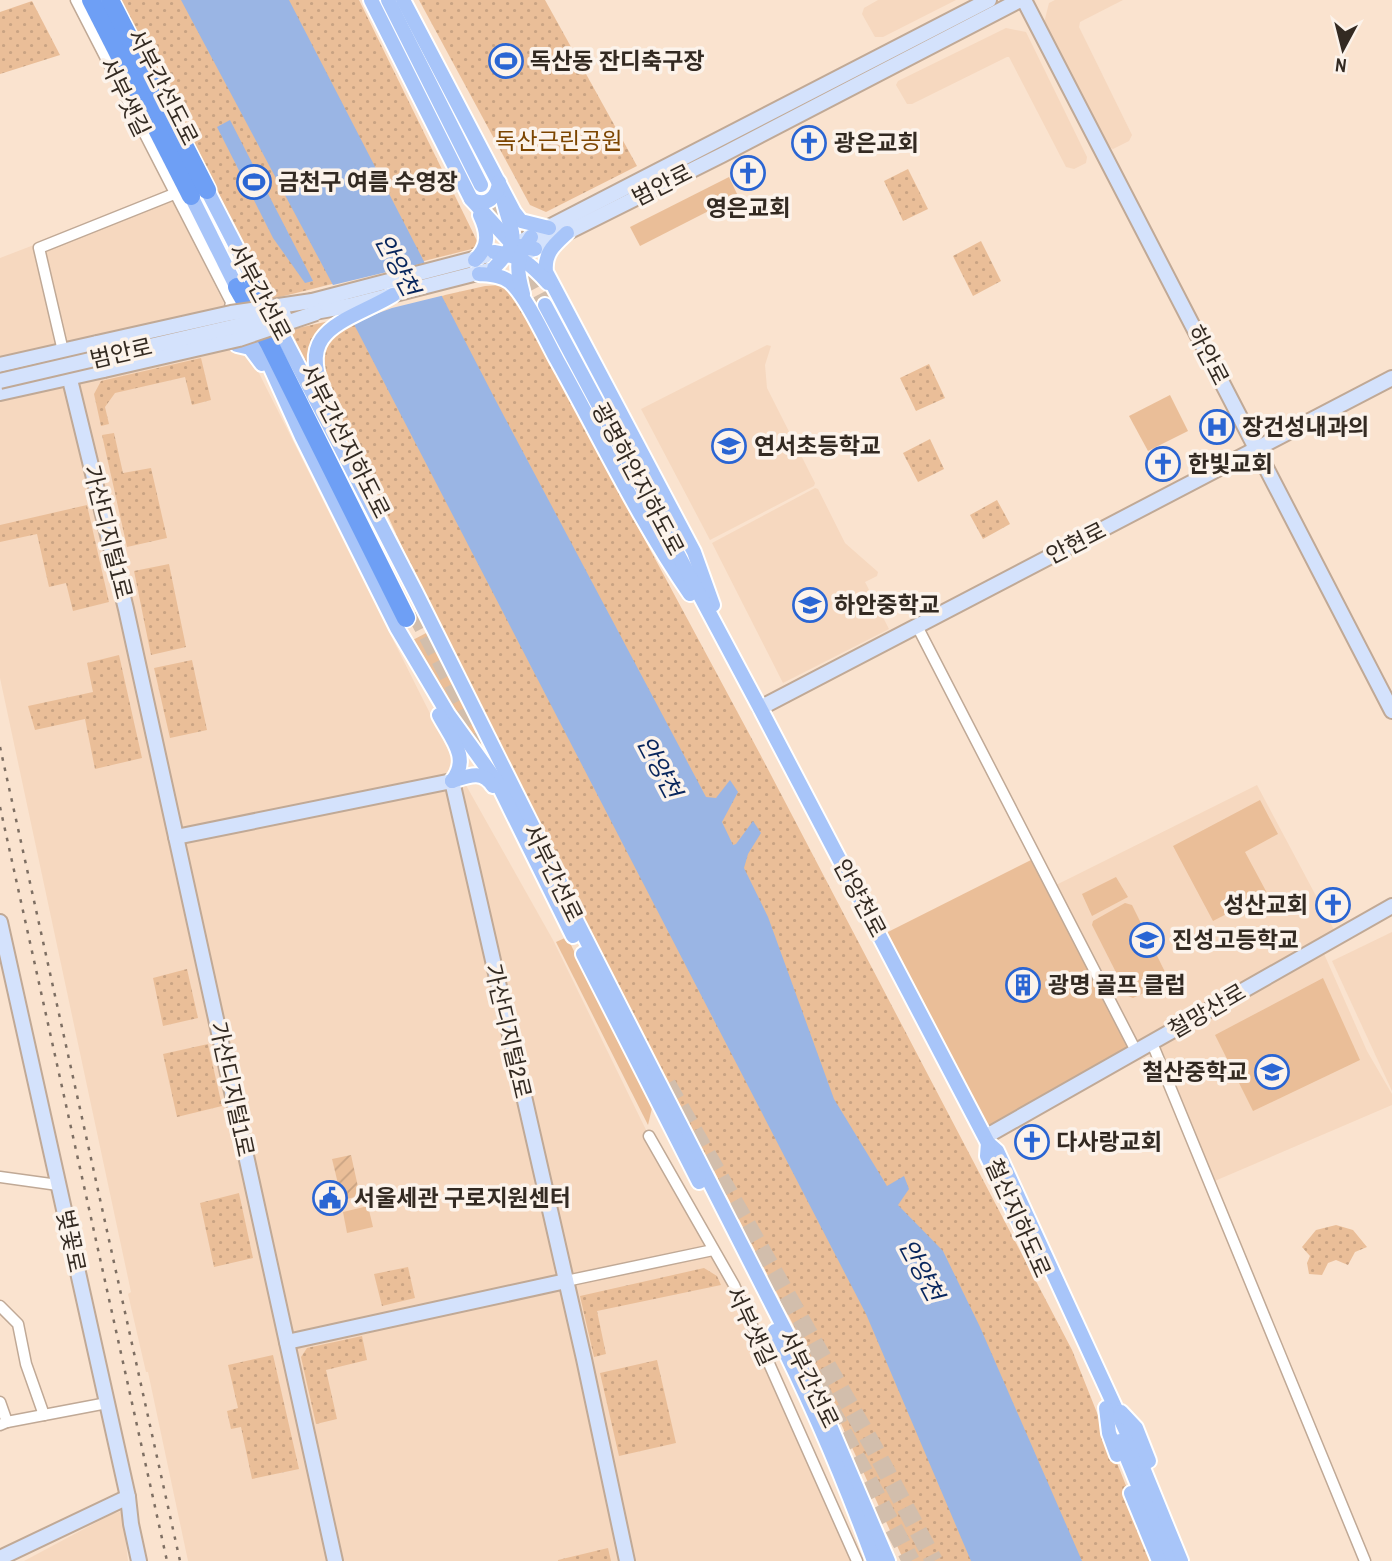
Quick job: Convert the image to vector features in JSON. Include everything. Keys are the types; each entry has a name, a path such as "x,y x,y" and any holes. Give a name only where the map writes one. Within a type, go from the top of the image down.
{"highway":[{"name":"서부간선도로","path":"91,0 190,193"},
{"name":"서부간선도로","path":"110,0 190,193"},
{"name":"서부간선지하도로","path":"246,285 269,343 410,615"}],"main road":[{"path":"371,0 485,226 487,238 477,267 511,283 527,305 647,528 730,653"},
{"path":"388,0 481,185"},
{"path":"403,0 521,221 549,228"},
{"path":"473,201 490,200 497,194 499,182"},
{"path":"499,182 517,249 518,273 527,305"},
{"name":"서부간선로","path":"190,193 246,285 302,369 556,873 577,922 829,1419 888,1561"},
{"path":"473,201 556,292"},
{"path":"567,233 552,246 546,257 545,272 694,552 730,653"},
{"path":"494,268 517,249"},
{"name":"서부간선로","path":"246,285 276,379 302,437 412,657 448,714 497,782 806,1392 874,1561"},
{"path":"527,305 532,293 538,288 549,287 556,292"},
{"path":"393,295 368,310 340,321 325,335 315,359 319,383 368,484 416,593"},
{"name":"광명하안지하도로","path":"545,305 730,653"},
{"path":"237,345 250,348 276,379"},
{"name":"안양천로","path":"730,653 986,1140"},
{"path":"412,657 461,757 461,766 452,781"},
{"path":"452,781 479,774 488,778 528,853 548,884"},
{"name":"철산지하도로","path":"986,1140 997,1151 1181,1561"},
{"path":"1110,1406 1113,1445 1158,1561"},
{"path":"1110,1406 1136,1428 1189,1561"},
{"name":"철산지하도로","path":"1110,1406 1169,1561"},
{"path":"829,1419 844,1442 897,1561"}],"street":[{"name":"서부샛길","path":"76,0 190,193 231,302 228,321 237,345"},
{"name":"범안로","path":"517,249 549,228 989,0"},
{"name":"범안로","path":"314,307 393,295 567,233 1022,0"},
{"name":"하안로","path":"1022,0 1392,711"},
{"name":"범안로","path":"64,351 39,248 190,193"},
{"name":"범안로","path":"0,381 477,267 494,268"},
{"path":"0,365 231,313 314,307"},
{"path":"0,393 239,339 314,307"},
{"name":"가산디지털1로","path":"64,351 126,609 335,1561"},
{"name":"안현로","path":"760,708 1392,378"},
{"path":"918,626 1136,1051"},
{"path":"176,837 452,781"},
{"name":"가산디지털2로","path":"452,781 627,1561"},
{"name":"철망산로","path":"986,1140 1136,1051 1392,906"},
{"name":"벚꽃로","path":"0,922 6,973 58,1185 128,1497 139,1561"},
{"path":"1152,1042 1365,1561"},
{"name":"서부샛길","path":"649,1136 734,1285 856,1561"},
{"path":"0,1177 58,1185"},
{"path":"287,1342 713,1250"},
{"path":"0,1306 18,1324 26,1364 44,1415"},
{"path":"0,1402 4,1423 107,1404"},
{"path":"0,1558 128,1497"}],"shaded area":[{"path":"878,0 956,0 883,37 875,37 862,14 864,8"},
{"path":"1055,0 1123,0 1080,22 1079,27 1132,135 1129,141 1113,149 1106,146 1044,23 1049,3"},
{"path":"1006,28 1026,32 1087,157 1086,163 1074,169 1066,167 1009,57 907,104 896,85 898,81"},
{"path":"167,190 467,787 553,940 649,1136 754,1331 852,1561 188,1561 148,1372 128,1294 131,1292 0,678 0,258 130,208"},
{"name":"연서초등학교","path":"767,345 771,346 765,365 767,388 815,483 814,486 710,540 641,409"},
{"name":"하안중학교","path":"815,488 818,489 845,543 878,572 877,576 865,582 889,629 783,683 712,543"},
{"path":"1257,785 1339,939 1321,947 1367,1051 1392,1094 1392,1105 1210,1183 1152,1043 1136,1051 1052,887"},
{"path":"1392,932 1392,1091 1332,961"},
{"path":"122,1511 128,1561 24,1561 112,1514"}],"green space":[{"path":"120,0 359,0 480,247 272,299"},
{"name":"독산근린공원","path":"419,0 545,0 637,166 546,212 530,205"},
{"path":"32,1 60,55 0,74 0,12"},
{"path":"908,169 928,209 903,221 884,181"},
{"path":"729,177 738,196 640,246 630,227"},
{"path":"981,241 1001,281 973,296 953,256"},
{"path":"500,285 510,289 760,754 1072,1350 1156,1561 904,1561 816,1369 708,1159 695,1141 570,893 447,644 365,467 329,398 309,365 304,367 285,331 485,286"},
{"path":"201,358 211,400 192,405 185,377 115,393 105,407 109,424 101,426 94,394 101,381"},
{"path":"929,364 945,398 916,411 900,378"},
{"path":"1170,395 1188,431 1148,451 1129,416"},
{"path":"114,433 123,473 151,468 167,538 127,547 102,435"},
{"path":"930,439 944,469 918,482 903,453"},
{"path":"997,500 1010,524 983,539 970,515"},
{"path":"87,505 109,602 73,611 66,583 49,587 37,534 0,542 0,525"},
{"path":"169,564 186,647 151,655 134,571"},
{"path":"430,631 486,756 479,750 409,642"},
{"path":"119,655 142,758 95,769 85,719 35,730 28,706 93,692 87,663"},
{"path":"192,660 207,730 170,738 154,668"},
{"path":"1260,800 1278,834 1245,852 1267,893 1213,921 1173,846"},
{"name":"광명 골프 클럽","path":"1037,857 1136,1051 985,1137 880,936"},
{"path":"1116,877 1128,897 1092,916 1082,894"},
{"path":"1125,903 1132,905 1167,976 1165,983 1133,998 1128,996 1092,925 1093,921"},
{"path":"567,937 652,1108 648,1125 556,942"},
{"path":"187,969 198,1018 163,1026 153,978"},
{"path":"1323,978 1360,1060 1253,1111 1215,1035"},
{"path":"208,1044 222,1106 177,1117 163,1054"},
{"path":"351,1155 360,1196 342,1200 332,1159"},
{"path":"239,1193 253,1258 214,1267 200,1203"},
{"path":"368,1206 373,1227 347,1233 343,1212"},
{"path":"1336,1225 1353,1230 1367,1247 1355,1252 1348,1265 1336,1260 1328,1263 1322,1275 1309,1274 1307,1263 1310,1256 1302,1247 1316,1230"},
{"path":"408,1267 415,1298 382,1306 374,1274"},
{"path":"704,1268 717,1276 721,1285 597,1311 606,1354 594,1357 580,1296"},
{"path":"362,1336 367,1360 326,1370 337,1419 316,1424 301,1357 307,1348"},
{"path":"273,1355 299,1469 252,1479 241,1427 231,1429 227,1411 238,1408 228,1365"},
{"path":"657,1360 676,1443 619,1456 600,1373"},
{"path":"608,1548 611,1561 558,1561 558,1560"}],"water":[{"name":"안양천","path":"181,0 289,0 496,401 706,797 716,798 730,780 738,792 722,822 733,845 753,821 761,833 748,854 744,868 768,917 834,1099 887,1186 904,1176 909,1189 898,1205 943,1251 980,1327 1082,1561 971,1561 866,1314 358,332"},
{"name":"금천구 여름 수영장","path":"230,120 313,281 305,283 273,238 217,127"}],"pier":[{"path":"428,262 445,295 392,308 349,324 329,286"}],"tunnel":[{"path":"481,185 509,236"},
{"path":"520,257 545,305"},
{"path":"415,612 483,742"},
{"path":"667,1084 874,1448 934,1561"},
{"path":"818,1385 911,1561"}],"railway":[{"path":"0,747 180,1561"},
{"path":"0,807 167,1561"}],"place":[{"name":"독산동 잔디축구장","path":"506,61"},
{"name":"광은교회","path":"809,143"},
{"name":"영은교회","path":"748,173"},
{"name":"금천구 여름 수영장","path":"254,182"},
{"name":"장건성내과의","path":"1217,427"},
{"name":"연서초등학교","path":"729,446"},
{"name":"한빛교회","path":"1163,464"},
{"name":"하안중학교","path":"810,605"},
{"name":"성산교회","path":"1333,905"},
{"name":"진성고등학교","path":"1147,940"},
{"name":"광명 골프 클럽","path":"1023,985"},
{"name":"철산중학교","path":"1272,1072"},
{"name":"다사랑교회","path":"1032,1142"},
{"name":"서울세관 구로지원센터","path":"330,1198"}]}
